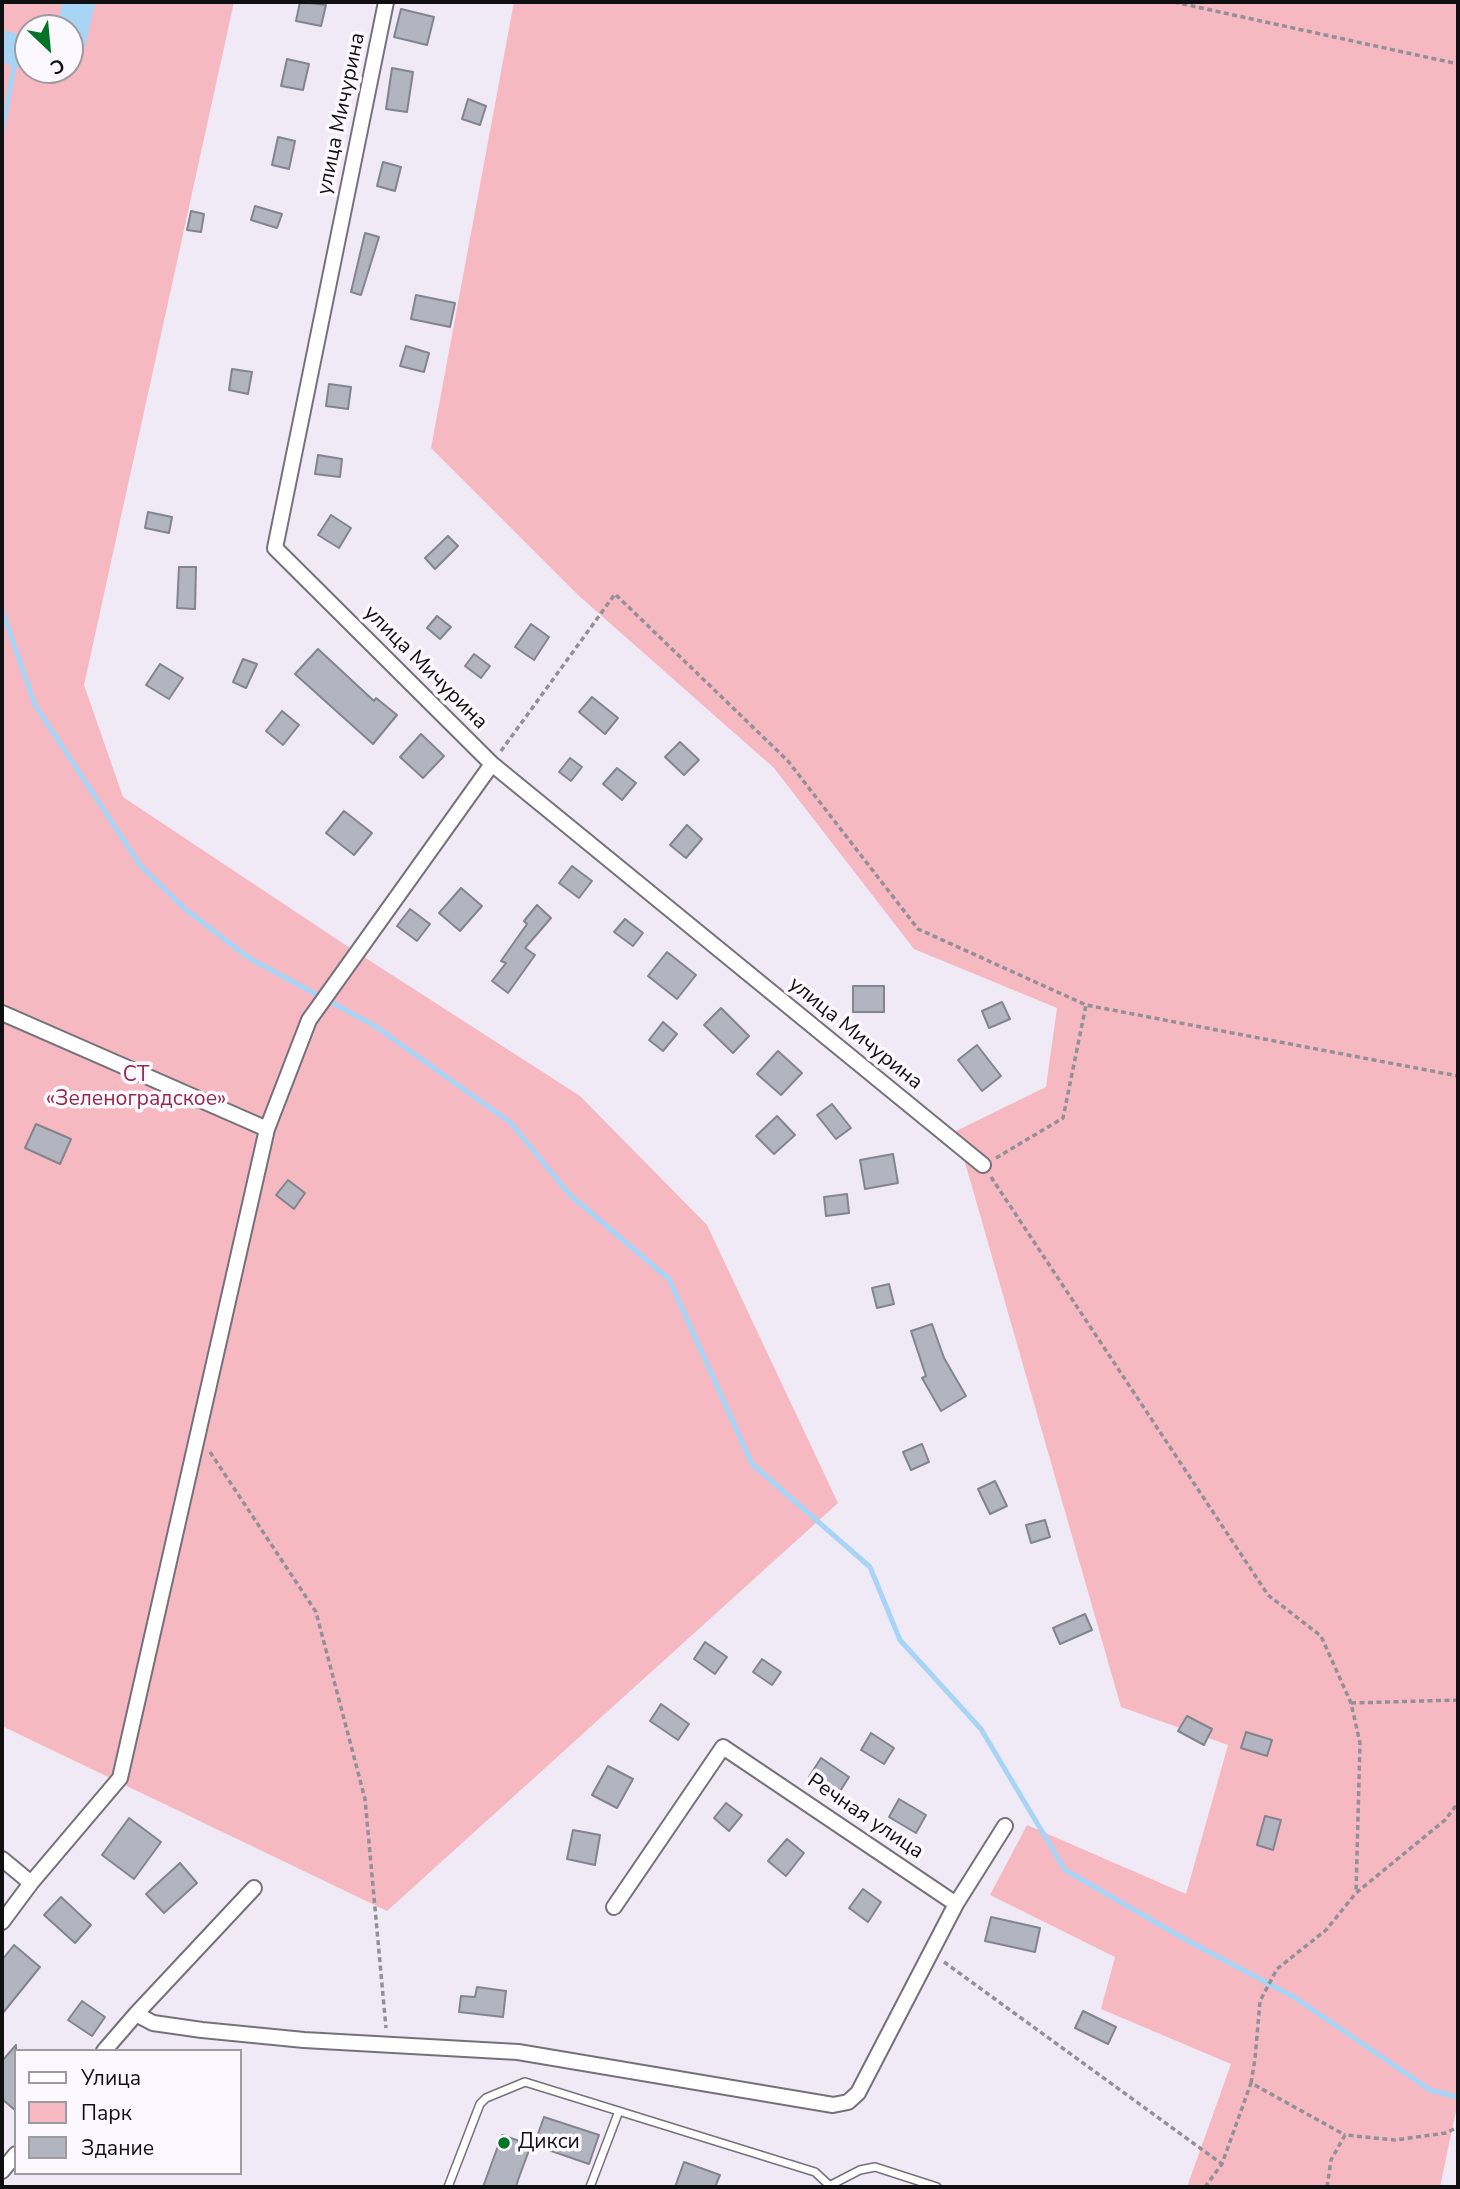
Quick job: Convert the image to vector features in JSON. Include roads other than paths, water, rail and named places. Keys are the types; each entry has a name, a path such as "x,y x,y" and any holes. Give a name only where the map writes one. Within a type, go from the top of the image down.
{"street":[{"name":"улица Мичурина","path":"386,2 275,548 492,764 983,1166"},
{"path":"2,1923 31,1882 120,1778 267,1129 310,1020 492,764"},
{"path":"2,1013 267,1129"},
{"name":"Речная улица","path":"614,1907 723,1746 956,1904"},
{"path":"136,2014 153,2023 202,2030 304,2040 518,2052 833,2105 848,2102 858,2093 956,1904 1005,1826"},
{"path":"2,1860 31,1882"},
{"path":"106,2049 254,1888"},
{"path":"2,2171 14,2156"}],"lane":[{"path":"448,2187 480,2104 486,2098 519,2083 529,2083 619,2110 815,2172 828,2186 860,2170 875,2167 937,2187"},
{"path":"590,2187 619,2110"}],"waterway":[{"path":"76,14 79,2"},
{"path":"2,46 14,50"},
{"path":"2,132 14,67"},
{"path":"2,610 35,705 140,865 185,909 249,958 375,1026 511,1123 570,1195 669,1279 752,1464 870,1567 900,1640 981,1729 1065,1870 1188,1941 1294,1997 1430,2090 1458,2097"}],"place":[{"name":"Дикси","path":"504,2143"}],"park label":[{"name":"СТ «Зеленоградское»","path":"136,1088"}]}
